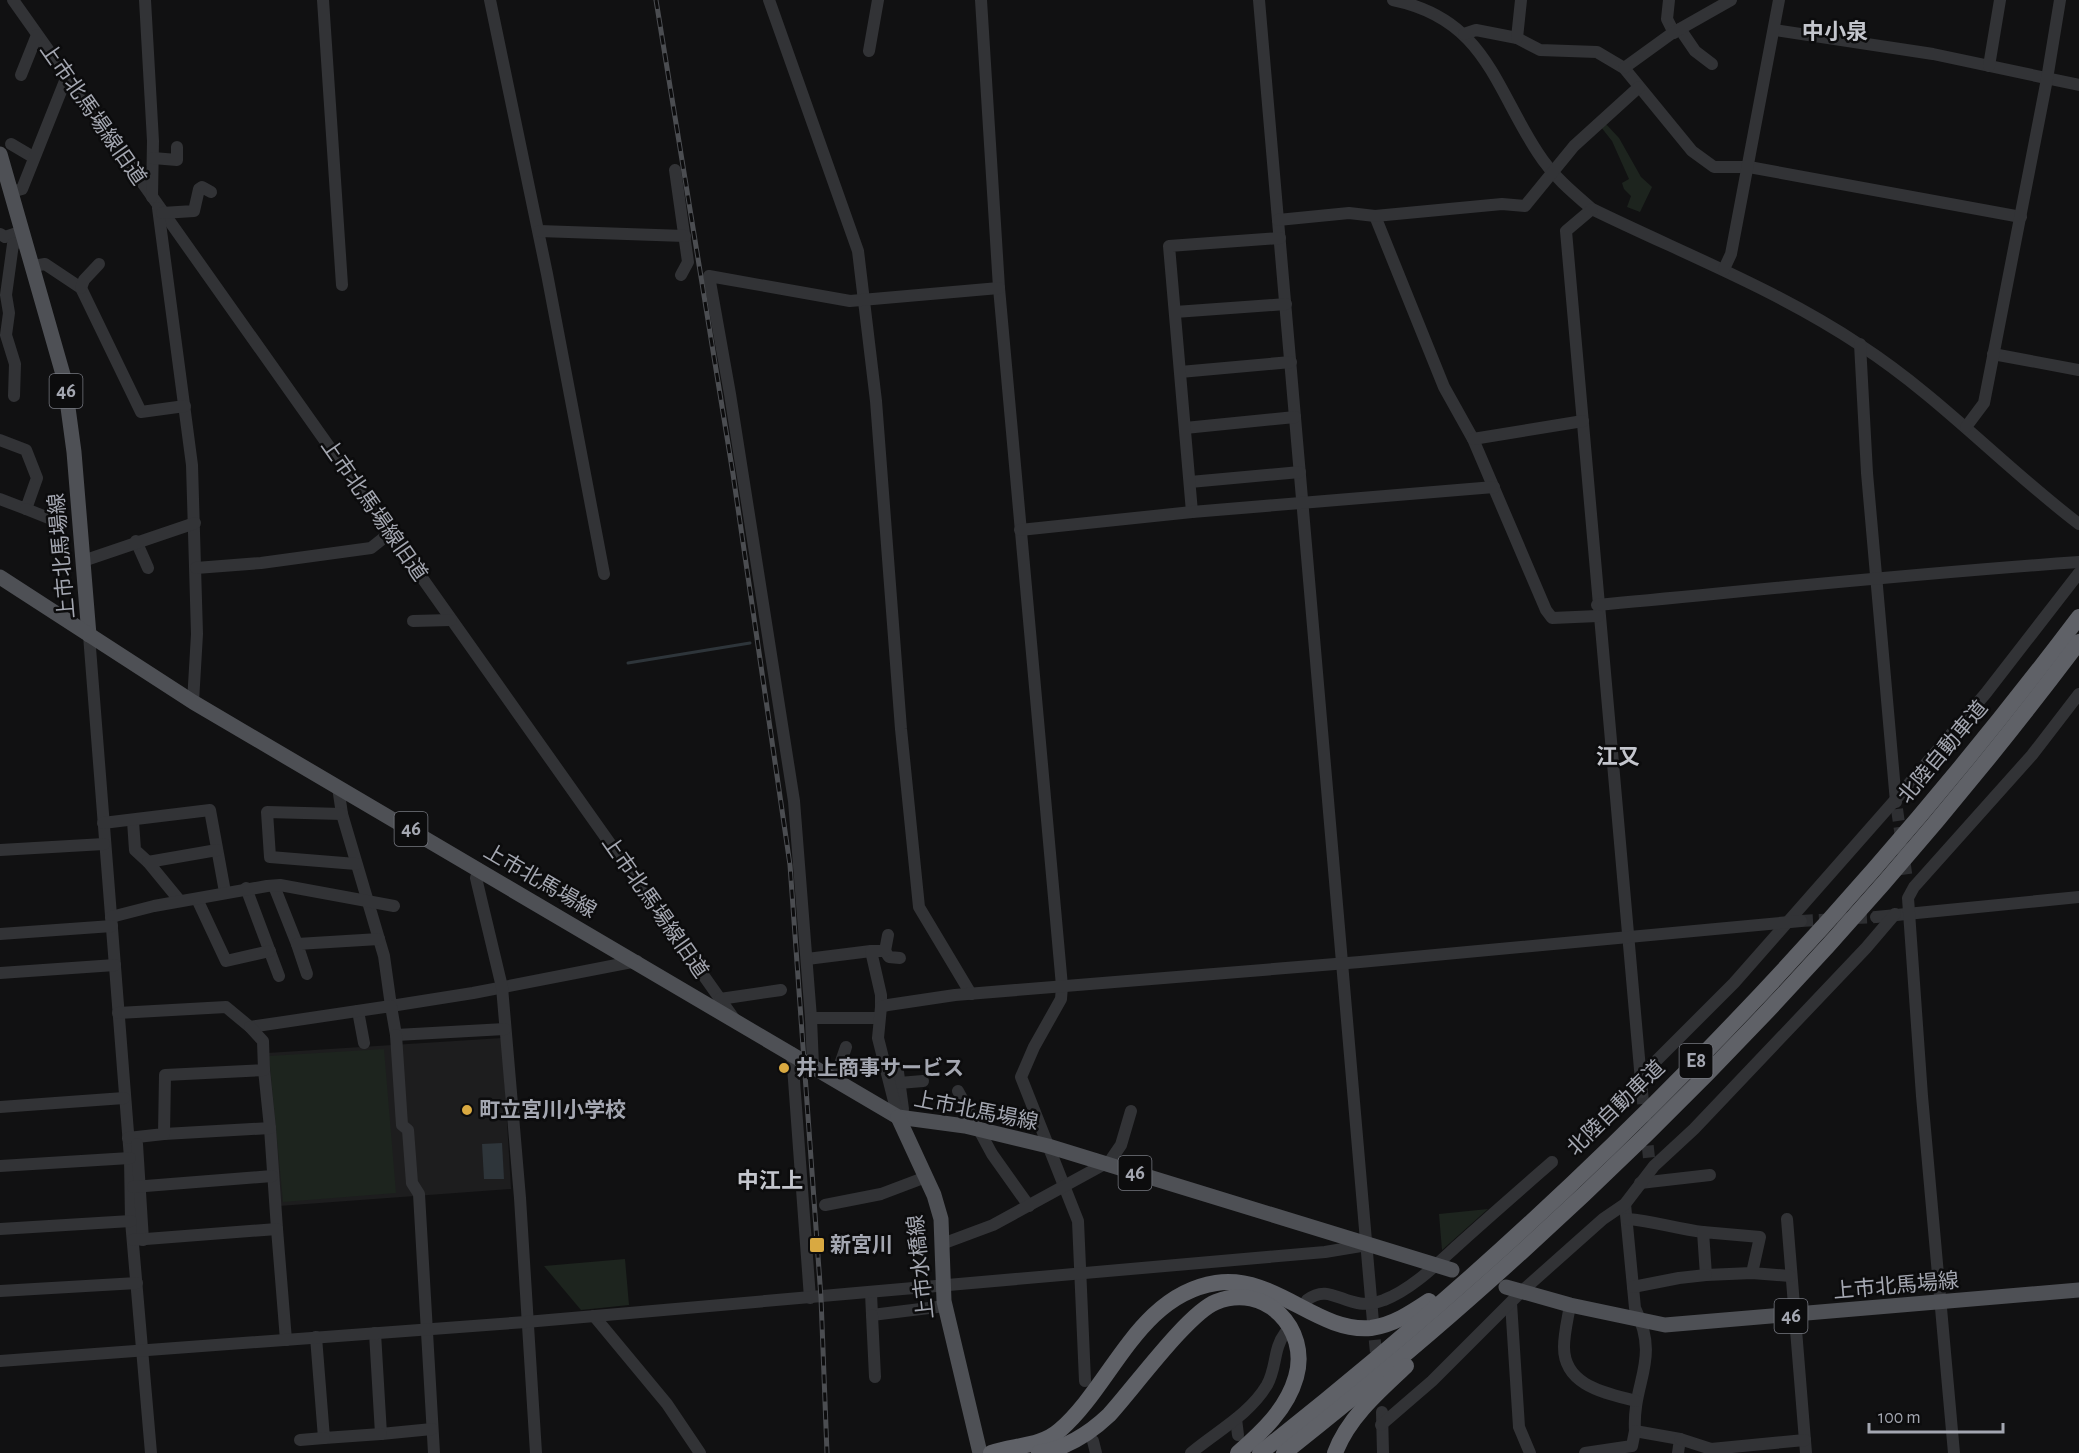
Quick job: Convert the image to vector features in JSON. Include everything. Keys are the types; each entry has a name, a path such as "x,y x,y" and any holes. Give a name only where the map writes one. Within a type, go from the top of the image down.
{"highway":[{"name":"北陸自動車道","path":"1260,1453 1408,1331 1574,1181 1691,1066 1808,943 1971,754 2079,617"},
{"name":"北陸自動車道","path":"1284,1453 1469,1300 1631,1148 1822,950 1975,774 2079,642"},
{"path":"991,1453 1036,1443 1059,1431 1146,1324 1178,1296 1215,1283 1237,1282 1264,1288 1335,1322 1352,1327 1381,1326 1404,1318 1441,1293 1574,1181"},
{"path":"1335,1453 1349,1426 1365,1406 1526,1247"},
{"path":"1039,1453 1054,1450 1092,1431 1127,1396 1198,1313 1216,1301 1240,1298 1263,1302 1284,1317 1293,1330 1299,1352 1297,1375 1280,1410 1238,1453"}],"main road":[{"name":"上市北馬場線","path":"6,149 11,192 65,388 74,452 89,635 193,702 637,961 898,1117 978,1129 1048,1146 1452,1270"},
{"path":"0,578 89,635"},
{"name":"上市水橋線","path":"898,1117 926,1177 941,1219 942,1287 945,1306 980,1453"},
{"name":"上市北馬場線","path":"1506,1287 1516,1298 1570,1305 1641,1321 1680,1325 2079,1290"}],"street":[{"path":"145,0 157,205 185,406 195,523 197,634 193,702"},
{"path":"323,0 342,285"},
{"path":"490,0 539,231 603,573"},
{"path":"769,0 858,251 865,300 919,907 971,994"},
{"path":"869,51 878,0"},
{"path":"981,0 999,288 1062,986 1061,999 1034,1047 1021,1077 1080,1228 1085,1381"},
{"path":"1259,0 1344,963 1373,1322"},
{"path":"1394,0 1448,22 1464,34 1482,54 1538,154 1554,173 1592,208 1781,297 1860,344 1966,427 2046,499 2079,524"},
{"path":"1517,38 1521,0"},
{"path":"1669,0 1667,19 1695,51 1712,64"},
{"path":"1624,68 1677,31 1731,0"},
{"path":"1724,269 1731,254 1749,167 1779,0"},
{"path":"1989,66 2000,0"},
{"path":"1966,427 1984,403 2047,79 2060,0"},
{"name":"上市北馬場線旧道","path":"16,2 157,205 735,1020"},
{"path":"1464,34 1476,30 1517,38 1540,50 1598,52 1624,68 1692,151 1714,166 1749,167 2020,217"},
{"path":"1775,30 1933,54 2079,85"},
{"path":"21,75 37,35"},
{"path":"11,192 22,189 67,76"},
{"path":"1278,220 1349,213 1375,216 1502,204 1525,206 1574,146 1639,87"},
{"path":"153,158 177,160 177,147"},
{"path":"6,149 33,157"},
{"path":"675,170 688,262 681,274"},
{"path":"157,205 194,211 199,189 202,187 211,192"},
{"path":"1592,208 1566,231 1642,1092"},
{"path":"1375,216 1444,387 1473,439 1546,610 1552,618 1598,610 1944,571 2079,562"},
{"path":"539,231 685,236"},
{"path":"0,234 5,237 24,236"},
{"path":"14,396 15,364 6,335 9,313 6,295 13,244 24,236"},
{"path":"1191,512 1169,246 1280,238"},
{"path":"33,266 45,264 81,288 141,412 185,406"},
{"path":"81,288 84,280 99,264"},
{"path":"813,1066 794,801 730,394 709,276 850,301 999,288"},
{"path":"1175,312 1286,304"},
{"path":"1860,344 1861,390 1876,580 1897,804"},
{"path":"1994,354 2079,370"},
{"path":"1180,372 1290,362"},
{"path":"1185,428 1295,417"},
{"path":"1473,439 1583,422"},
{"path":"0,440 26,450 37,478 26,509"},
{"path":"1190,482 1300,472"},
{"path":"1020,530 1191,512 1494,486"},
{"path":"0,499 61,523"},
{"path":"83,561 136,541 195,523"},
{"path":"196,568 216,568 362,550 371,548 390,533"},
{"path":"136,541 148,568"},
{"path":"1641,1076 1794,922 1897,804 2079,573"},
{"path":"413,621 451,620"},
{"path":"89,635 124,1093 132,1137 138,1240 137,1282 151,1453"},
{"path":"1954,1453 1908,914 1910,883 2032,755 2079,694"},
{"path":"338,788 342,814 379,939 396,1035 402,1125 408,1130 412,1183 419,1194 434,1453"},
{"path":"103,823 210,810 225,892"},
{"path":"342,814 267,812 270,857 356,864"},
{"path":"133,821 135,850 148,862 180,901"},
{"path":"0,850 104,844"},
{"path":"148,862 218,850"},
{"path":"479,869 476,878 502,987 522,1221 526,1322 536,1453"},
{"path":"0,934 112,922 180,901 246,888 274,886 394,906"},
{"path":"274,886 307,974"},
{"path":"246,888 279,976"},
{"path":"1876,916 2079,897"},
{"path":"197,899 226,962 270,951"},
{"path":"1383,1453 1381,1419 1432,1381 1516,1298 1603,1219 1625,1204 1652,1162 1694,1129 1866,948 1895,914"},
{"path":"811,1018 880,1012 971,994 1794,922"},
{"path":"888,935 885,951 889,957 900,958"},
{"path":"297,944 379,939"},
{"path":"871,951 881,995 878,1038 898,1117"},
{"path":"807,959 885,951"},
{"path":"250,1027 391,1006 637,961"},
{"path":"0,973 115,965"},
{"path":"720,999 781,990"},
{"path":"118,1013 226,1007 263,1041 286,1340"},
{"path":"358,1011 363,1043"},
{"path":"396,1035 505,1029"},
{"path":"835,1079 846,1047"},
{"path":"792,1053 810,1298"},
{"path":"164,1134 165,1075 264,1070"},
{"path":"898,1117 903,1111 898,1078 923,1081"},
{"path":"958,1091 992,1154 1029,1206"},
{"path":"0,1107 124,1093"},
{"path":"942,1244 993,1225 1110,1161 1121,1145 1131,1111"},
{"path":"132,1137 270,1128"},
{"path":"132,1137 130,1158 135,1187 131,1221 138,1240"},
{"path":"0,1166 130,1158"},
{"path":"1307,1300 1317,1293 1324,1292 1333,1293 1349,1302 1372,1304 1397,1293 1437,1264 1552,1162"},
{"path":"1640,1183 1710,1175"},
{"path":"135,1187 272,1176"},
{"path":"825,1204 881,1194 926,1177"},
{"path":"1586,1453 1631,1450 1635,1431 1636,1401 1647,1351 1641,1321 1635,1308 1625,1204"},
{"path":"1627,1219 1657,1221 1670,1228 1760,1237 1752,1273"},
{"path":"1635,1431 1680,1439 1711,1449 1806,1447 1793,1316 1787,1219"},
{"path":"0,1229 131,1221"},
{"path":"138,1240 277,1229"},
{"path":"1703,1232 1706,1275"},
{"path":"0,1361 526,1322 942,1287 1324,1252 1367,1245"},
{"path":"1633,1287 1706,1275 1752,1273 1790,1275"},
{"path":"0,1291 137,1282"},
{"path":"870,1293 874,1377"},
{"path":"1516,1298 1519,1427 1530,1453"},
{"path":"1570,1305 1564,1348 1572,1374 1594,1390 1636,1401"},
{"path":"872,1315 945,1306"},
{"path":"594,1316 667,1404 700,1453"},
{"path":"375,1333 381,1434"},
{"path":"1191,1453 1249,1408 1273,1373 1276,1346 1285,1333"},
{"path":"316,1337 324,1438"},
{"path":"1236,1419 1238,1435"},
{"path":"300,1440 432,1429"},
{"path":"1678,1453 1680,1439"}],"shaded area":[{"path":"1604,122 1619,138 1641,177 1652,187 1640,212 1627,207 1631,196 1622,183 1629,179 1612,141 1601,127"},
{"path":"502,1038 511,1189 279,1206 267,1053"},
{"path":"384,1049 396,1193 283,1202 269,1056"},
{"path":"502,1143 504,1179 484,1179 482,1144"},
{"path":"1488,1209 1442,1250 1439,1214"},
{"path":"625,1259 629,1305 581,1310 544,1266"}],"waterway":[{"path":"628,663 750,643"}],"tunnel":[{"path":"1897,809 1907,880"},
{"path":"1801,921 1876,917"},
{"path":"1642,1092 1649,1158"},
{"path":"1373,1322 1377,1363"}],"railway":[{"path":"656,0 733,474 790,865 821,1298 827,1453"}],"place":[{"name":"井上商事サービス","path":"784,1068"},
{"name":"町立宮川小学校","path":"467,1110"},
{"name":"新宮川","path":"817,1245"}],"district":[{"name":"中小泉","path":"1835,32"},
{"name":"江又","path":"1618,757"},
{"name":"中江上","path":"770,1181"}]}
